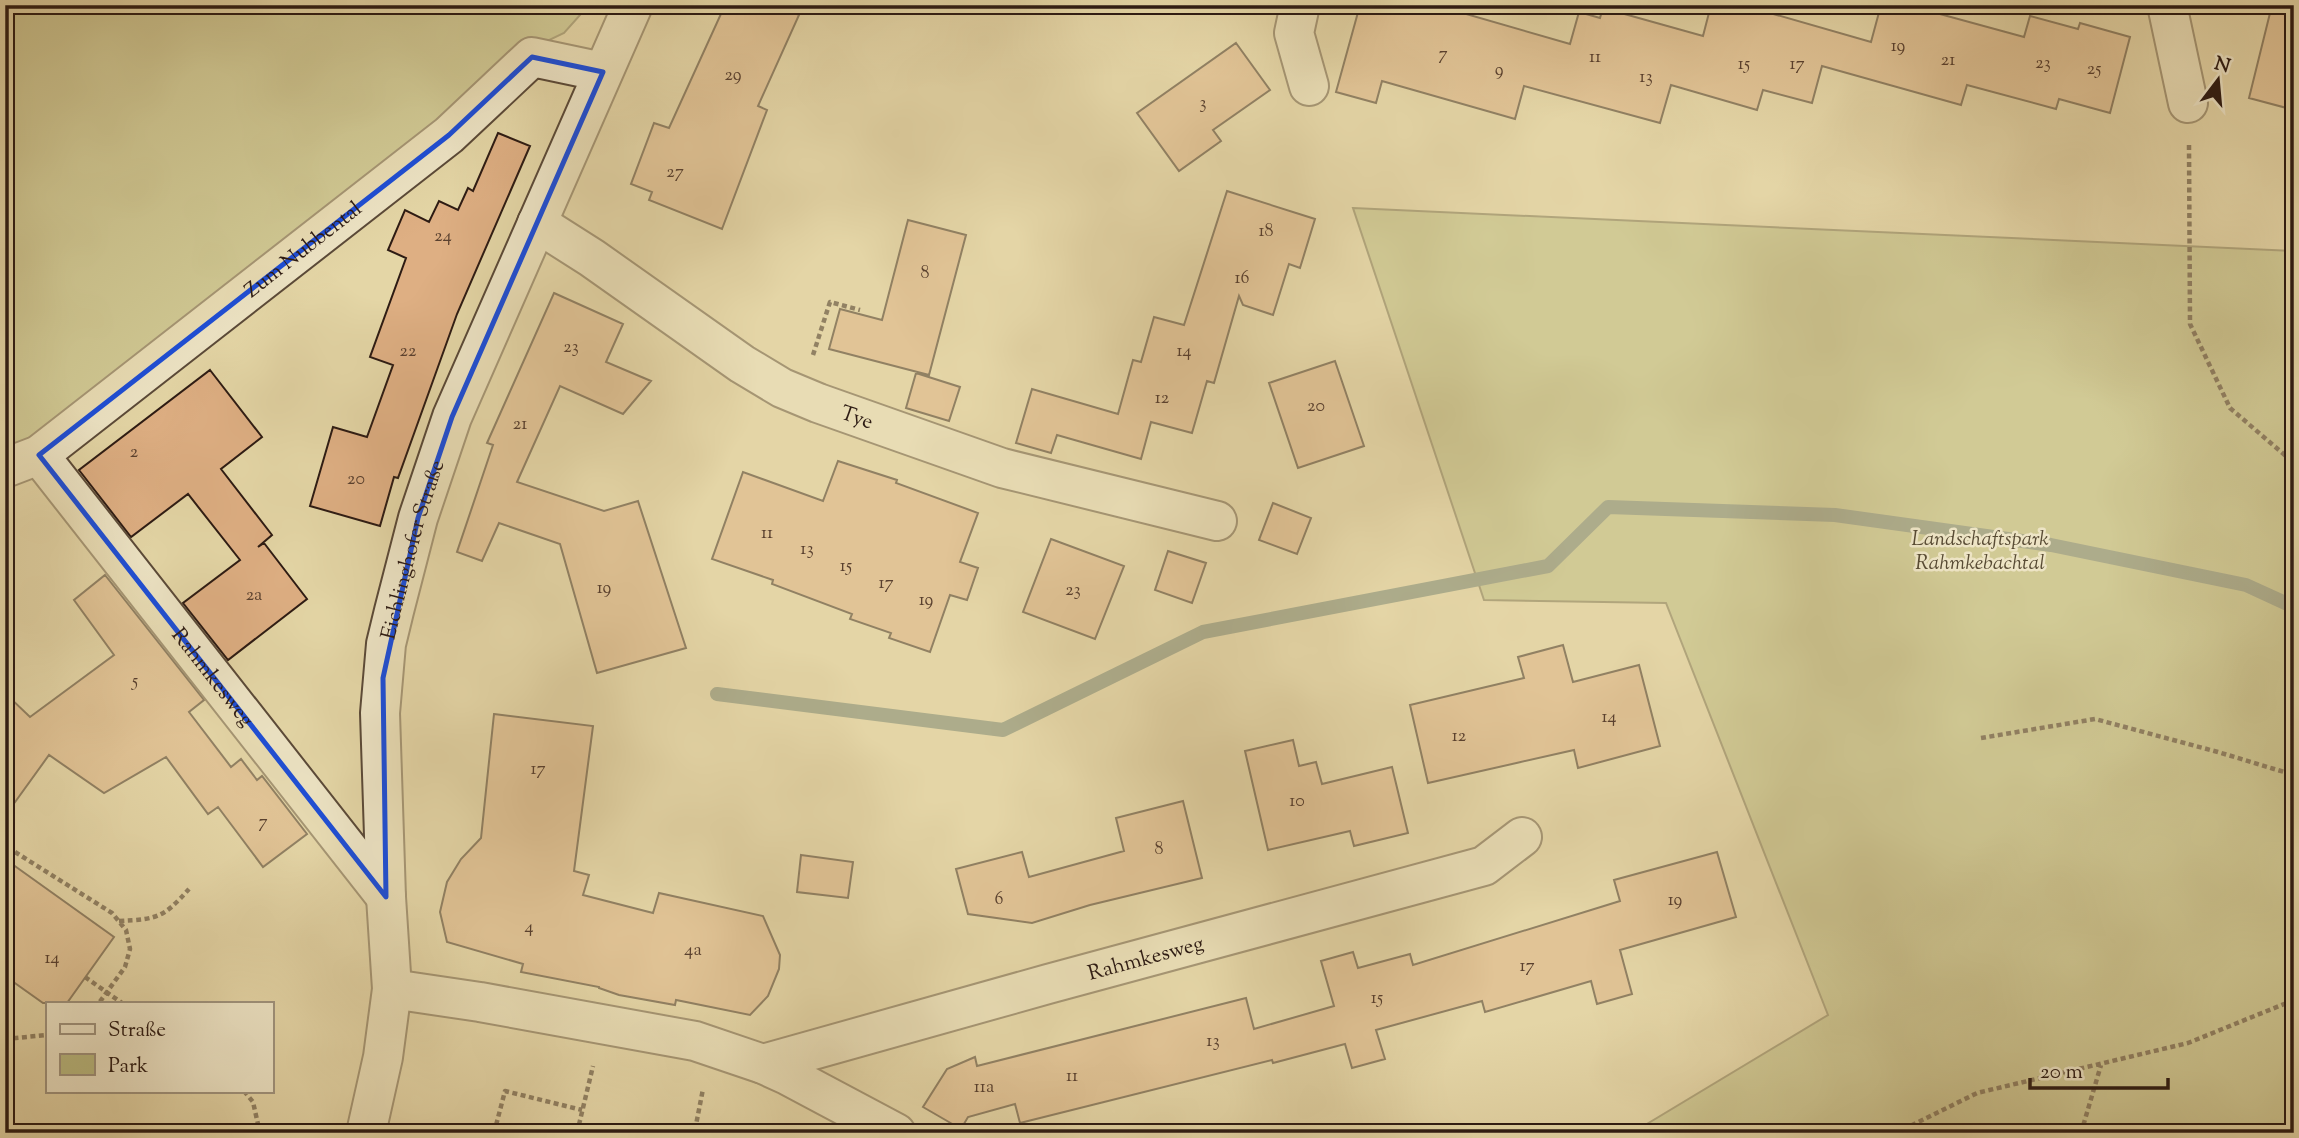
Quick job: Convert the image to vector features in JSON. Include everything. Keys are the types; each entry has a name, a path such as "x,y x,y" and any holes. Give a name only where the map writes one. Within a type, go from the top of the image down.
{"street":[{"name":"Eichlinghofer Straße","path":"366,1133 383,1057 392,989 380,713 386,645 394,611 418,517 452,417 633,5"},
{"path":"1300,5 1294,33 1310,86"},
{"path":"2167,5 2188,103"},
{"name":"Zum Nubbental","path":"22,462 449,135 532,57 603,72"},
{"name":"Tye","path":"537,223 615,274 742,364 782,388 1002,468 1217,521"},
{"name":"Rahmkesweg","path":"22,462 386,897"},
{"name":"Rahmkesweg","path":"762,1064 1483,866 1522,837"},
{"path":"392,989 695,1041 762,1064 896,1133"}],"path":[{"path":"2188,103 2190,324 2230,408 2294,463"},
{"path":"801,396 830,302 860,310"},
{"path":"1981,738 2095,719 2218,751 2294,775"},
{"path":"15,852 113,913 126,930 130,949 125,967 100,1002"},
{"path":"119,921 151,918 169,911 189,889"},
{"path":"85,977 120,1002"},
{"path":"1896,1133 1977,1093 2188,1043 2294,1000"},
{"path":"577,1133 603,1024"},
{"path":"5,1039 46,1035"},
{"path":"2081,1133 2101,1064"},
{"path":"494,1133 505,1091 582,1110"},
{"path":"245,1092 253,1102 260,1133"}],"highlighted area":[{"path":"532,57 603,72 452,417 418,518 383,678 386,897 39,455 449,135"}],"green space":[{"path":"5,5 589,5 564,33 526,51 20,450 5,454"},
{"name":"Landschaftspark Rahmkebachtal","path":"1353,208 2294,251 2294,1133 1632,1133 1828,1015 1666,603 1484,600"}],"building":[{"path":"725,5 778,5 799,15 758,106 767,110 722,229 649,200 652,192 631,184 654,123 669,128"},
{"path":"1360,5 1435,5 1570,44 1579,12 1600,18 1603,8 1703,36 1711,5 1742,5 1871,42 1881,5 1907,5 2024,37 2030,16 2078,29 2080,23 2130,37 2110,113 2059,99 2056,109 1967,85 1961,105 1822,66 1812,103 1763,90 1757,110 1671,85 1660,123 1524,86 1515,119 1382,81 1376,103 1336,92"},
{"path":"2272,5 2294,5 2294,110 2249,98"},
{"path":"1236,43 1270,90 1213,130 1221,141 1179,171 1137,113"},
{"path":"498,133 530,146 457,314 398,478 394,477 380,526 310,506 333,427 367,437 393,365 370,357 406,258 388,250 405,210 429,222 439,201 458,210 468,188 473,191"},
{"path":"1227,191 1315,219 1300,268 1289,264 1273,315 1243,305 1239,296 1214,383 1207,381 1192,433 1151,422 1141,459 1057,435 1051,453 1016,443 1032,389 1118,414 1133,360 1141,362 1154,317 1184,325"},
{"path":"908,220 966,235 929,375 829,349 840,309 882,320"},
{"path":"554,293 623,324 606,362 651,381 623,414 560,386 517,482 604,511 638,501 686,648 597,673 560,544 499,523 482,561 457,552 493,445 487,443"},
{"path":"1335,361 1364,446 1298,468 1269,383"},
{"path":"210,370 262,437 221,469 272,535 258,547 264,543 307,599 228,660 183,603 240,560 188,494 131,537 79,470"},
{"path":"916,373 960,387 949,421 906,408"},
{"path":"838,461 897,480 896,483 978,513 960,562 978,568 967,600 950,595 930,652 889,638 891,633 850,619 852,614 772,584 773,580 712,559 743,472 823,501"},
{"path":"1273,503 1311,518 1297,554 1259,540"},
{"path":"1051,539 1124,566 1095,639 1023,612"},
{"path":"1168,551 1206,563 1192,603 1155,590"},
{"path":"105,575 204,700 189,712 231,767 241,759 257,780 262,776 307,834 263,867 218,807 208,814 166,757 104,793 49,755 5,816 5,693 30,717 114,655 74,600"},
{"path":"1563,645 1573,682 1639,665 1660,746 1578,768 1574,750 1428,783 1410,705 1524,678 1518,657"},
{"path":"494,714 593,726 574,871 589,875 583,895 653,913 659,893 763,916 780,955 779,969 768,996 750,1015 676,1000 675,1005 619,995 599,987 521,972 523,964 447,942 440,912 447,882 461,859 481,838"},
{"path":"1293,740 1299,766 1316,762 1322,784 1392,767 1408,833 1354,846 1350,831 1268,850 1245,751"},
{"path":"1183,801 1202,878 1090,905 1032,923 968,914 956,869 1022,852 1029,877 1124,851 1116,818"},
{"path":"1717,852 1736,917 1620,950 1632,994 1597,1004 1591,981 1485,1012 1482,1001 1376,1030 1385,1059 1352,1068 1345,1044 1020,1123 1015,1104 968,1117 961,1129 923,1107 947,1069 975,1057 977,1066 1246,998 1254,1029 1334,1006 1321,961 1353,952 1358,968 1410,954 1413,965 1620,901 1614,880"},
{"path":"801,855 853,862 848,898 797,892"},
{"path":"5,859 114,937 68,1002 43,1003 5,976"}],"waterway":[{"path":"717,694 1003,730 1203,632 1548,566 1608,507 1835,515 2051,545 2246,585 2294,607"}]}
